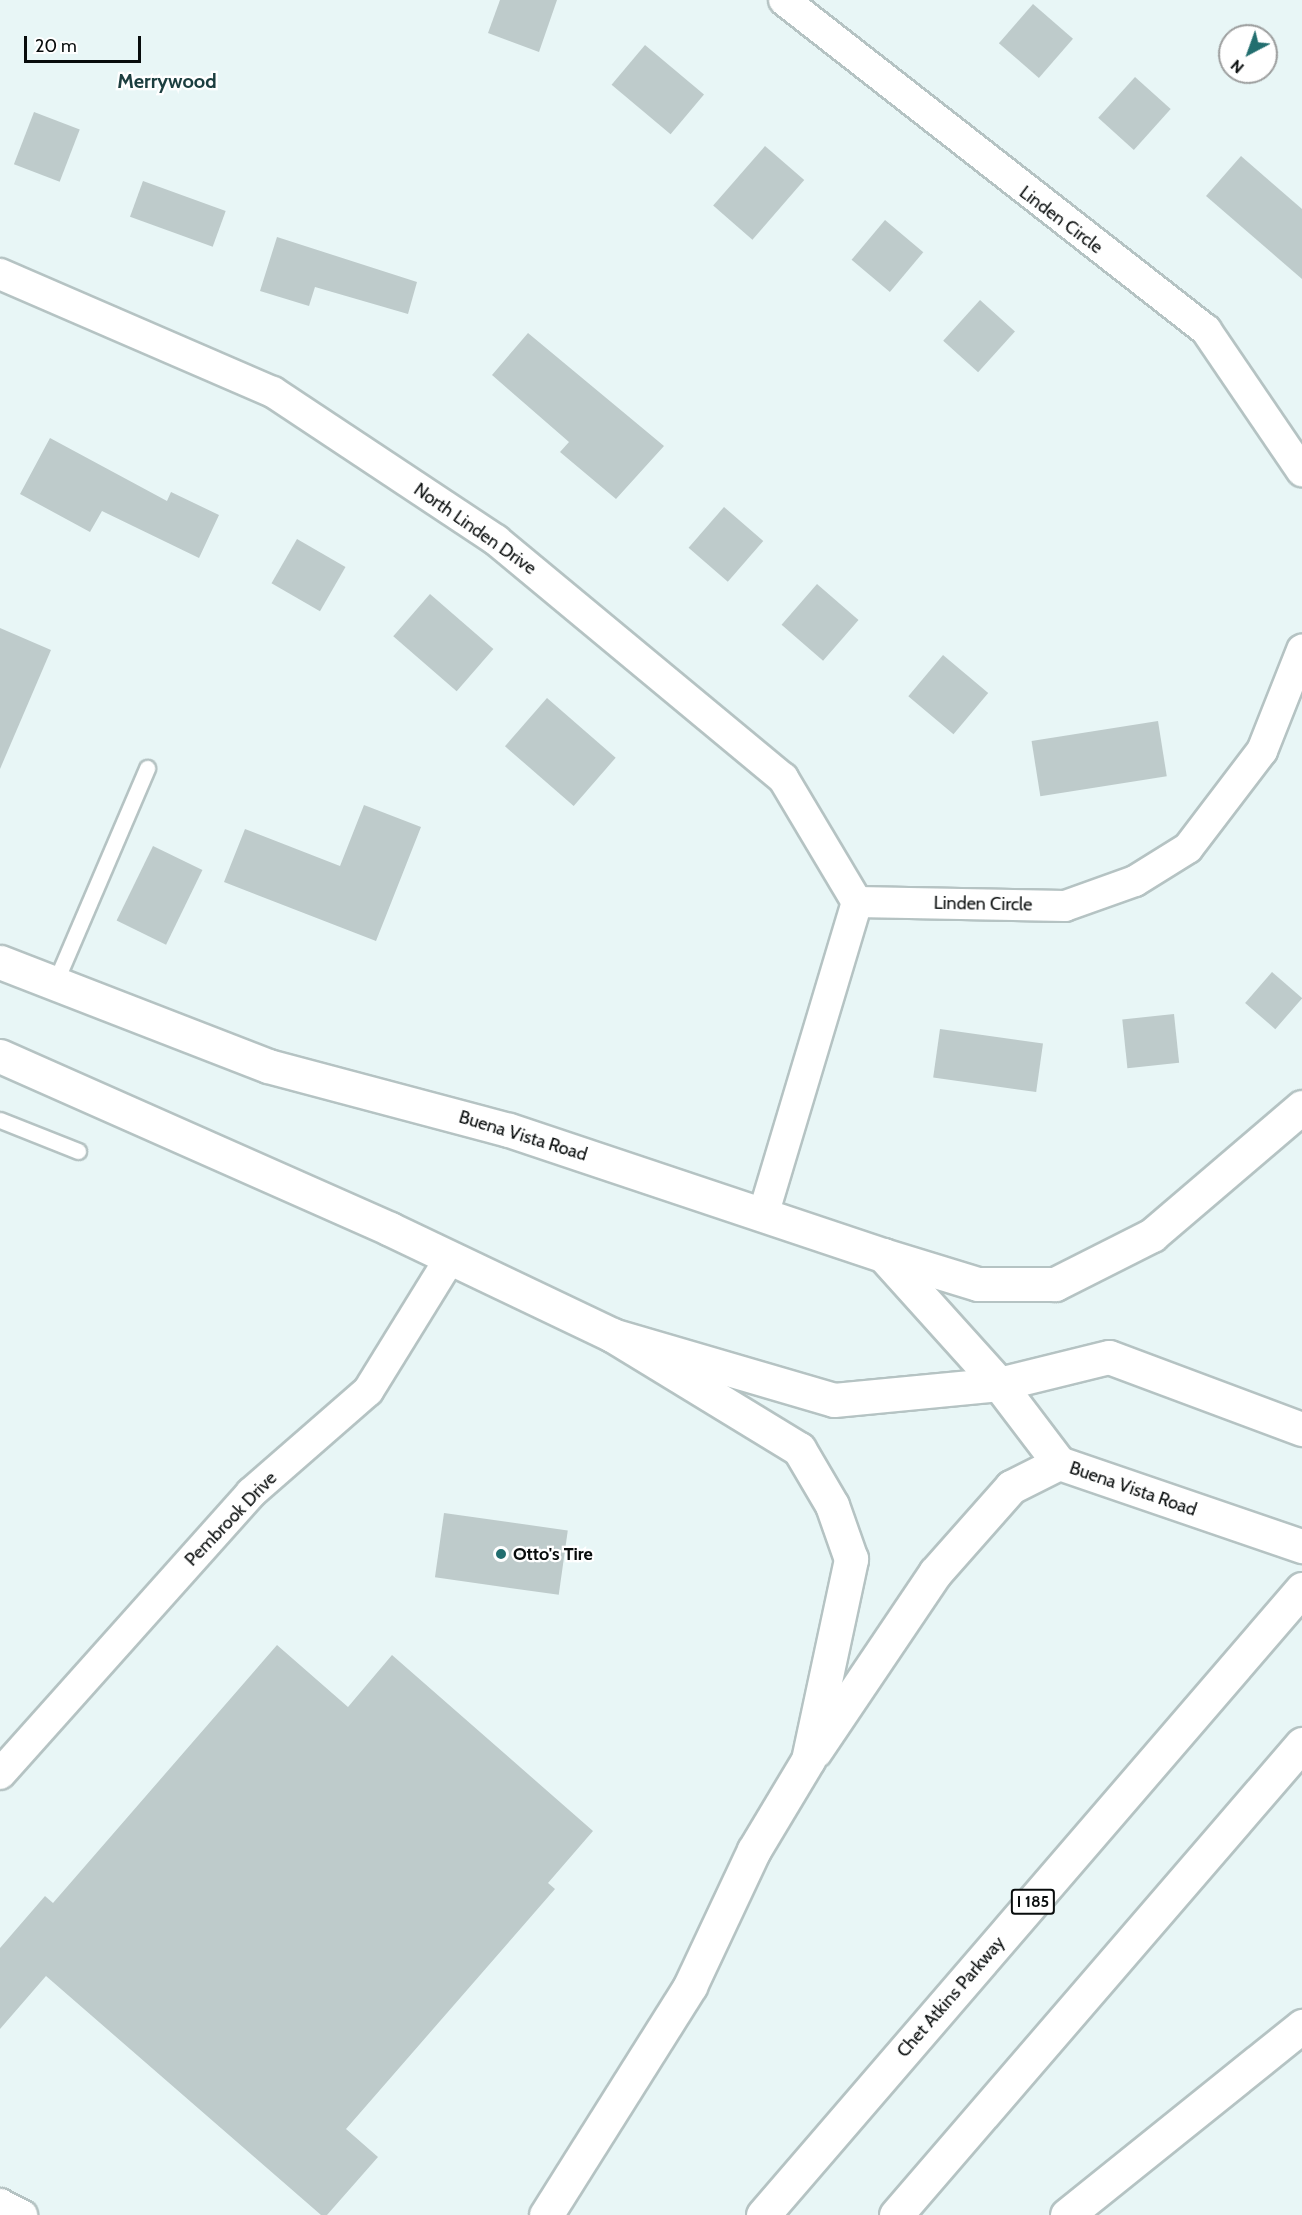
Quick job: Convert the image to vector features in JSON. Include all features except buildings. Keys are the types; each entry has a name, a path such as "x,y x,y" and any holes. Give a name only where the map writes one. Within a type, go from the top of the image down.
{"main road":[{"name":"Buena Vista Road","path":"0,962 268,1066 509,1130 764,1212 883,1255 999,1384 1059,1463 1302,1546"},
{"path":"0,1056 450,1258 612,1335 799,1449 832,1505 851,1559 808,1760"},
{"path":"883,1255 978,1284 1055,1284 1152,1235 1302,1107"},
{"path":"612,1335 834,1401 999,1384 1109,1357 1302,1429"},
{"path":"546,2215 690,1986 754,1850 808,1760 935,1573 1011,1487 1059,1463"},
{"name":"Chet Atkins Parkway","path":"764,2215 1302,1589"},
{"path":"896,2215 1302,1744"},
{"path":"1067,2215 1302,2026"}],"street":[{"name":"Linden Circle","path":"784,0 1013,183 1206,330 1302,471"},
{"name":"North Linden Drive","path":"0,274 273,392 496,540 783,778 857,902"},
{"name":"Linden Circle","path":"857,902 1065,906 1135,881 1188,848 1262,751 1302,650"},
{"path":"764,1212 857,902"},
{"name":"Pembrook Drive","path":"0,1774 251,1493 368,1390 450,1258"},
{"path":"0,2204 22,2215"}],"lane":[{"path":"55,983 147,768"},
{"path":"0,1120 78,1151"}],"place":[{"name":"Otto's Tire","path":"501,1554"}],"district":[{"name":"Merrywood","path":"167,81"}]}
